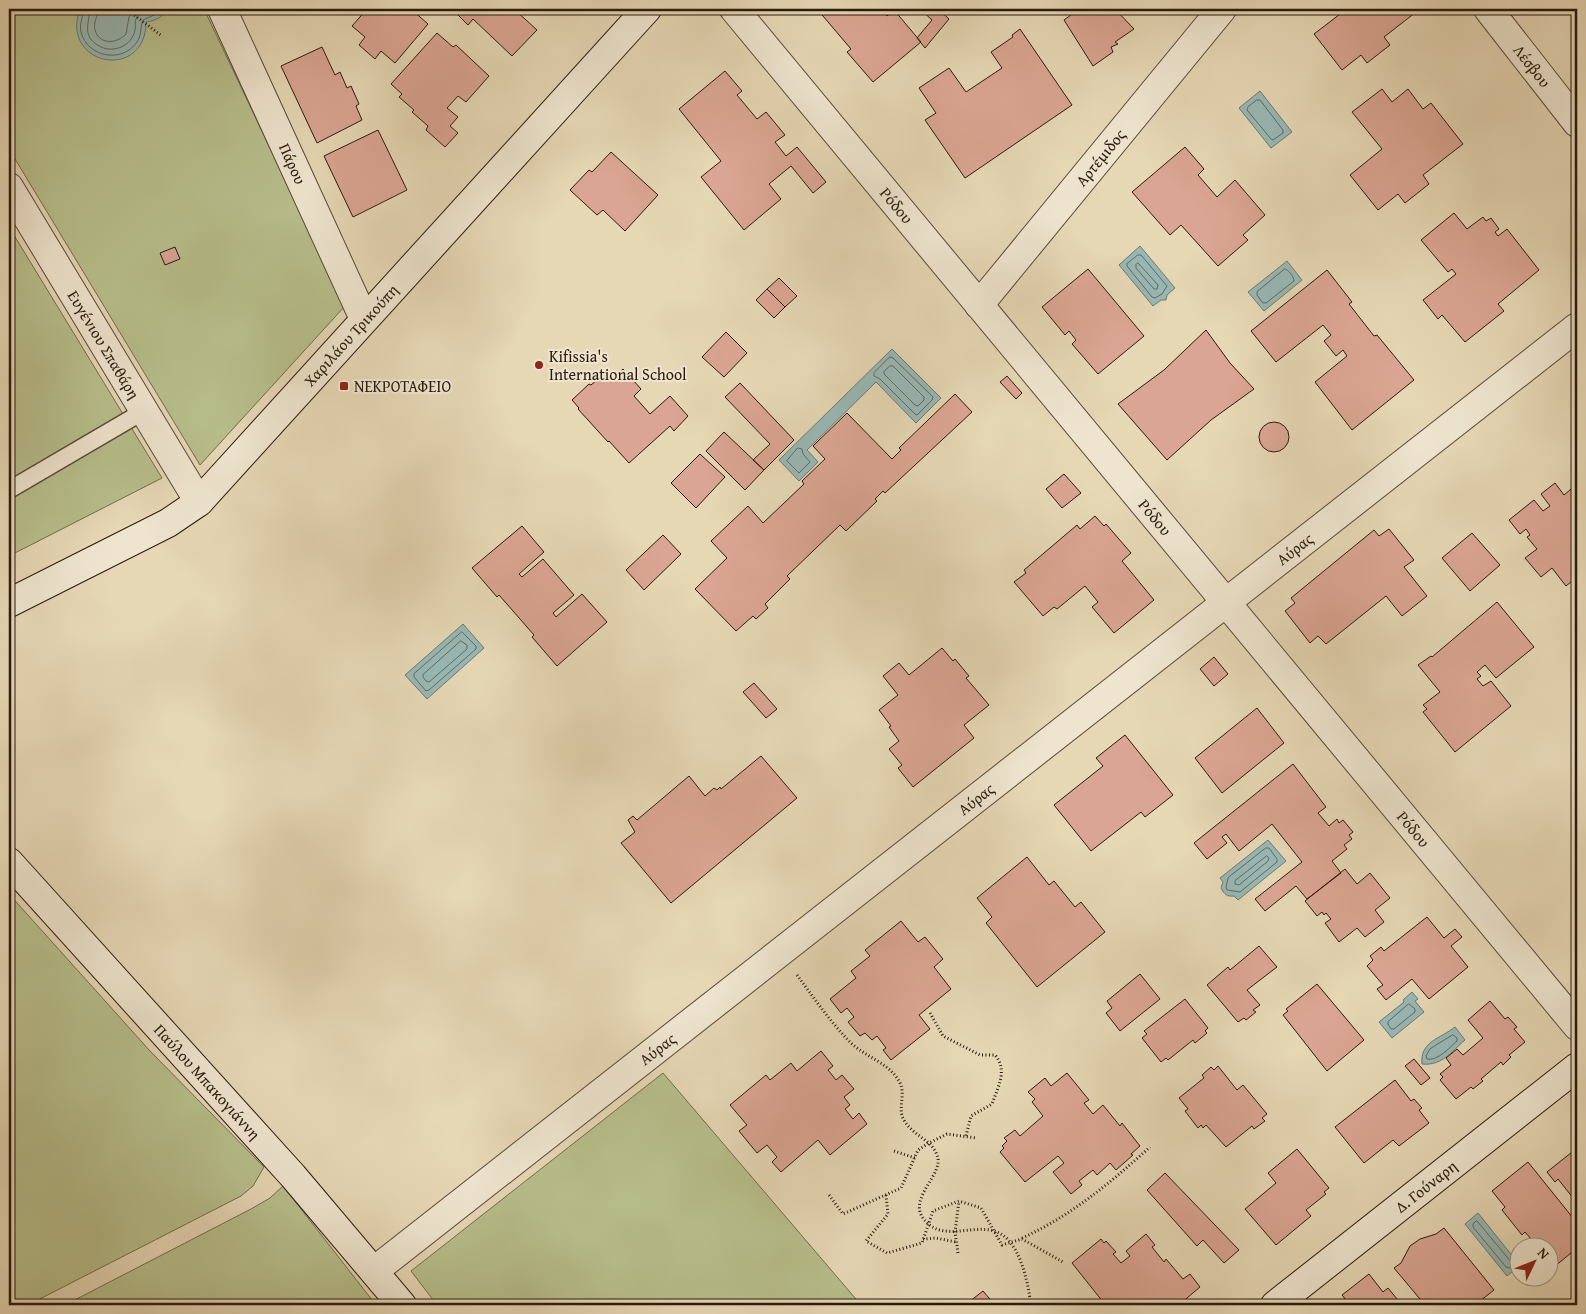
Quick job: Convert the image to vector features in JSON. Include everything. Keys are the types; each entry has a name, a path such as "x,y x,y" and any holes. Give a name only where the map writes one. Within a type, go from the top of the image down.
{"street":[{"name":"Πάρου","path":"222,9 364,319"},
{"name":"Χαριλάου Τρικούπη","path":"9,603 168,523 199,502 648,9"},
{"name":"Ρόδου","path":"734,9 1577,1026"},
{"name":"Αρτέμιδος","path":"979,305 1222,9"},
{"name":"Λέσβου","path":"1488,9 1577,123"},
{"name":"Ευγένιου Σπαθάρη","path":"9,187 199,502"},
{"name":"Αύρας","path":"374,1271 1577,327"},
{"name":"Παύλου Μπακογιάννη","path":"9,862 293,1176 402,1305"},
{"name":"Δ. Γούναρη","path":"1276,1305 1577,1067"}],"lane":[{"path":"9,490 144,411"}],"path":[{"path":"126,9 162,36"},
{"path":"780,953 850,1042 863,1053 883,1064 895,1075 901,1085 901,1115 904,1122 930,1142 939,1158 937,1168 922,1196 919,1207 922,1216 934,1228 955,1232 994,1230 1005,1237 1016,1251 1022,1265 1031,1305"},
{"path":"930,1013 943,1036 980,1055 995,1055 1001,1062 1003,1070 992,1104 971,1116 966,1136"},
{"path":"829,1195 843,1214 901,1188 918,1150 930,1142 946,1134 976,1138"},
{"path":"886,1195 888,1214 866,1241 887,1253 922,1243 933,1211 959,1201 981,1208 1002,1245 1022,1239 1045,1228 1073,1211 1150,1147"},
{"path":"894,1151 915,1158"},
{"path":"958,1253 955,1232 959,1201"},
{"path":"923,1239 936,1238 956,1242"},
{"path":"1022,1239 1064,1262"}],"green space":[{"path":"9,9 204,9 345,306 200,465 9,149"},
{"path":"9,227 162,478 9,556"},
{"path":"9,894 150,1051 264,1167 253,1186 241,1196 28,1305 9,1305"},
{"path":"663,1073 861,1305 437,1305 411,1271"},
{"path":"283,1186 376,1305 65,1305 251,1209 270,1198"}],"water":[{"path":"80,9 169,9 159,18 146,22 142,41 133,53 120,59 105,59 92,54 81,44 77,28"},
{"path":"1260,91 1292,132 1271,148 1239,108"},
{"path":"1140,246 1175,288 1167,295 1166,300 1161,300 1153,306 1119,265"},
{"path":"1287,261 1302,280 1264,311 1248,292"},
{"path":"892,349 941,398 916,423 876,382 807,450 818,462 799,481 779,460"},
{"path":"463,624 484,648 427,699 405,675"},
{"path":"1268,840 1286,861 1238,900 1234,896 1226,895 1221,888 1223,882 1220,878"},
{"path":"1412,992 1418,999 1415,1001 1424,1012 1392,1038 1379,1022 1404,1002 1403,1000"},
{"path":"1455,1027 1465,1040 1441,1060 1435,1063 1422,1064 1422,1056 1428,1045"},
{"path":"1478,1213 1508,1250 1508,1275 1507,1276 1465,1224"}],"building":[{"path":"367,9 411,9 428,24 395,63 381,51 375,59 359,45 365,37 352,26"},
{"path":"460,9 514,9 537,30 512,56 473,19 468,25 456,13"},
{"path":"817,9 881,9 887,16 894,10 921,42 873,82 847,52 851,49"},
{"path":"920,9 938,9 949,19 925,48 917,38 932,20"},
{"path":"1079,9 1115,9 1134,29 1115,42 1118,44 1111,47 1113,52 1093,66 1064,20"},
{"path":"1343,9 1420,9 1384,37 1390,45 1367,63 1361,55 1342,70 1314,34 1344,11"},
{"path":"1020,29 1072,105 965,178 925,120 936,113 919,88 949,68 966,92 1002,68 991,52 1013,37 1012,35"},
{"path":"437,33 453,47 456,45 489,76 466,102 458,96 447,108 458,117 450,126 458,133 445,147 426,130 428,126 412,112 414,110 399,97 402,94 391,84"},
{"path":"322,47 335,75 340,72 347,88 351,86 359,104 356,106 362,120 317,143 281,66"},
{"path":"725,71 742,91 737,95 757,119 766,112 785,135 775,142 786,156 797,147 826,182 813,193 791,166 769,184 781,199 744,230 701,177 721,161 679,109"},
{"path":"1382,89 1392,102 1408,89 1423,109 1431,103 1463,144 1423,175 1429,184 1405,203 1398,194 1378,210 1350,175 1382,149 1352,112"},
{"path":"378,130 407,190 353,217 324,156"},
{"path":"1185,147 1204,169 1198,175 1217,197 1235,180 1265,215 1243,235 1248,240 1218,266 1181,225 1170,235 1132,192"},
{"path":"611,152 658,195 625,231 603,210 597,215 570,190 589,170 592,172"},
{"path":"1454,213 1467,229 1483,217 1486,221 1491,218 1499,229 1495,232 1498,236 1507,229 1539,270 1498,304 1504,311 1465,342 1442,315 1438,319 1423,300 1456,274 1452,269 1448,272 1421,240"},
{"path":"175,247 180,259 165,265 160,253"},
{"path":"1088,269 1144,336 1098,374 1072,344 1076,340 1069,331 1065,335 1042,307"},
{"path":"1327,270 1352,302 1349,304 1374,336 1377,335 1414,380 1352,430 1315,382 1347,356 1343,350 1336,356 1324,341 1331,335 1323,325 1276,362 1251,331"},
{"path":"779,278 797,296 785,307 767,289"},
{"path":"767,289 785,307 774,318 756,300"},
{"path":"1206,330 1230,363 1254,389 1211,420 1167,460 1118,404 1164,370"},
{"path":"726,332 747,353 724,377 702,357"},
{"path":"623,369 641,389 634,396 650,414 670,396 688,416 674,431 670,426 629,463 578,409 572,400 589,384 591,385 605,373 611,380"},
{"path":"1007,376 1022,393 1016,399 1000,382"},
{"path":"740,383 794,440 764,470 753,460 770,444 725,397"},
{"path":"955,394 972,412 885,493 883,491 875,499 877,501 846,531 840,525 787,576 790,579 765,604 768,608 756,619 753,616 736,631 695,589 727,558 711,541 748,506 763,523 804,484 802,481 825,459 813,446 847,413 892,459 901,450 899,448"},
{"path":"1274,422 1285,426 1289,437 1285,448 1274,452 1263,448 1259,437 1263,426"},
{"path":"724,432 764,470 745,490 706,451"},
{"path":"700,454 725,477 696,508 671,483"},
{"path":"1064,474 1081,493 1062,508 1046,489"},
{"path":"1555,483 1564,495 1577,484 1577,577 1566,586 1552,568 1541,577 1525,558 1537,549 1527,537 1530,535 1526,529 1520,534 1509,520 1534,500 1543,511 1550,506 1541,494"},
{"path":"1095,516 1104,526 1106,524 1131,553 1122,561 1154,600 1114,633 1092,607 1098,602 1085,586 1057,609 1054,607 1043,616 1014,582 1026,573 1024,570 1077,525 1080,529"},
{"path":"522,526 544,552 519,574 522,577 543,559 574,595 553,613 556,617 582,594 607,622 557,666 532,637 534,635 472,568"},
{"path":"1389,529 1414,560 1404,567 1427,596 1402,616 1386,596 1326,644 1318,636 1310,643 1285,611 1295,603 1291,598 1374,530 1379,536"},
{"path":"1472,533 1500,565 1470,591 1442,558"},
{"path":"663,535 681,554 644,590 626,570"},
{"path":"1497,602 1534,647 1496,678 1485,665 1477,672 1481,676 1477,679 1483,686 1491,681 1511,706 1455,752 1423,712 1427,709 1423,705 1440,692 1418,665 1432,657"},
{"path":"942,648 953,661 955,659 969,676 966,678 989,705 964,725 974,738 913,787 898,768 902,765 889,749 899,741 879,710 898,695 883,676 899,663 909,675"},
{"path":"1214,657 1228,674 1214,686 1200,669"},
{"path":"754,683 777,709 766,718 743,692"},
{"path":"1257,708 1284,743 1222,793 1195,758"},
{"path":"1125,735 1173,795 1145,817 1141,812 1091,851 1054,805 1103,766 1096,758"},
{"path":"761,756 797,798 671,903 621,843 635,832 628,820 633,816 637,820 689,776 705,796 714,788 717,790 720,787 721,789"},
{"path":"1293,764 1326,807 1318,813 1329,826 1337,819 1339,823 1343,820 1353,832 1349,835 1352,839 1344,845 1347,849 1332,861 1341,873 1307,899 1296,886 1265,911 1255,899 1302,862 1272,824 1239,851 1226,834 1222,837 1227,843 1207,859 1194,843"},
{"path":"1027,857 1049,885 1054,881 1075,907 1081,902 1105,932 1037,987 986,923 992,917 977,898"},
{"path":"1345,869 1357,884 1370,873 1390,898 1375,910 1384,922 1365,937 1357,928 1339,942 1325,923 1331,919 1326,913 1324,915 1322,912 1317,916 1305,901"},
{"path":"1427,917 1444,938 1455,929 1462,937 1451,946 1468,967 1429,999 1412,979 1386,1000 1377,989 1383,985 1367,966 1373,960 1370,956 1381,947 1384,951"},
{"path":"901,921 918,942 925,937 943,959 934,967 951,989 919,1015 930,1029 891,1060 883,1050 886,1048 877,1036 872,1040 865,1033 860,1036 848,1022 854,1017 847,1008 841,1013 830,999 856,978 851,971 870,956 865,950"},
{"path":"1259,946 1277,967 1247,990 1260,1005 1253,1010 1256,1012 1246,1020 1244,1018 1238,1022 1207,985 1228,967 1230,970"},
{"path":"1140,974 1160,999 1120,1031 1106,1013 1112,1008 1107,1001"},
{"path":"1317,984 1364,1040 1327,1071 1283,1015 1288,1011 1286,1009"},
{"path":"1185,999 1208,1028 1205,1031 1207,1033 1195,1043 1193,1040 1168,1060 1166,1058 1161,1062 1142,1038 1147,1034 1144,1031"},
{"path":"1490,1001 1505,1019 1508,1017 1517,1027 1514,1029 1525,1042 1509,1055 1511,1057 1503,1065 1501,1062 1481,1079 1483,1081 1473,1089 1471,1087 1456,1099 1440,1080 1443,1077 1440,1074 1451,1065 1446,1058 1457,1049 1463,1055 1483,1038 1468,1020"},
{"path":"821,1051 833,1066 828,1070 836,1080 842,1075 854,1089 844,1097 850,1105 845,1109 853,1119 859,1113 867,1124 830,1155 818,1140 781,1172 772,1162 777,1157 767,1145 757,1153 739,1131 747,1125 730,1105 766,1075 770,1080 791,1063 797,1071"},
{"path":"1414,1059 1430,1078 1421,1085 1405,1066"},
{"path":"1218,1066 1237,1090 1243,1085 1267,1114 1262,1118 1265,1121 1254,1129 1252,1126 1226,1147 1206,1125 1203,1128 1201,1125 1198,1128 1185,1111 1188,1109 1179,1098 1204,1078 1202,1075 1211,1067 1214,1070"},
{"path":"1067,1073 1089,1100 1084,1103 1093,1114 1103,1105 1120,1126 1122,1123 1140,1146 1116,1170 1110,1163 1097,1175 1093,1170 1079,1181 1082,1185 1071,1194 1053,1172 1064,1163 1058,1156 1025,1182 1000,1152 1004,1148 1002,1146 1007,1141 1004,1138 1015,1130 1020,1136 1043,1116 1032,1102 1035,1099 1028,1092 1045,1078 1051,1086"},
{"path":"1395,1080 1411,1101 1414,1099 1422,1108 1419,1110 1429,1123 1399,1146 1393,1140 1364,1163 1335,1127"},
{"path":"1577,1148 1577,1203 1558,1179 1555,1182 1547,1172"},
{"path":"1297,1149 1329,1188 1324,1192 1326,1194 1306,1210 1311,1216 1276,1245 1245,1209 1276,1183 1268,1173"},
{"path":"1528,1162 1577,1223 1577,1248 1558,1264 1558,1236 1528,1236 1525,1232 1522,1235 1502,1210 1505,1207 1492,1191"},
{"path":"1165,1173 1239,1250 1224,1263 1203,1240 1197,1246 1147,1190"},
{"path":"1444,1228 1494,1290 1475,1305 1425,1305 1394,1268 1401,1263 1410,1246 1420,1239 1436,1234"},
{"path":"1146,1234 1155,1245 1152,1247 1164,1262 1166,1259 1183,1279 1190,1274 1200,1287 1180,1304 1178,1302 1174,1305 1099,1305 1103,1302 1072,1263 1101,1239 1104,1243 1106,1241 1116,1252 1113,1254 1121,1263 1130,1256 1126,1251"},
{"path":"1369,1274 1383,1292 1388,1288 1402,1305 1350,1305 1342,1295"},
{"path":"983,1291 995,1305 965,1305"}],"place":[{"name":"Kifissia's International School","path":"539,365"},
{"name":"ΝΕΚΡΟΤΑΦΕΙΟ","path":"344,386"}]}
